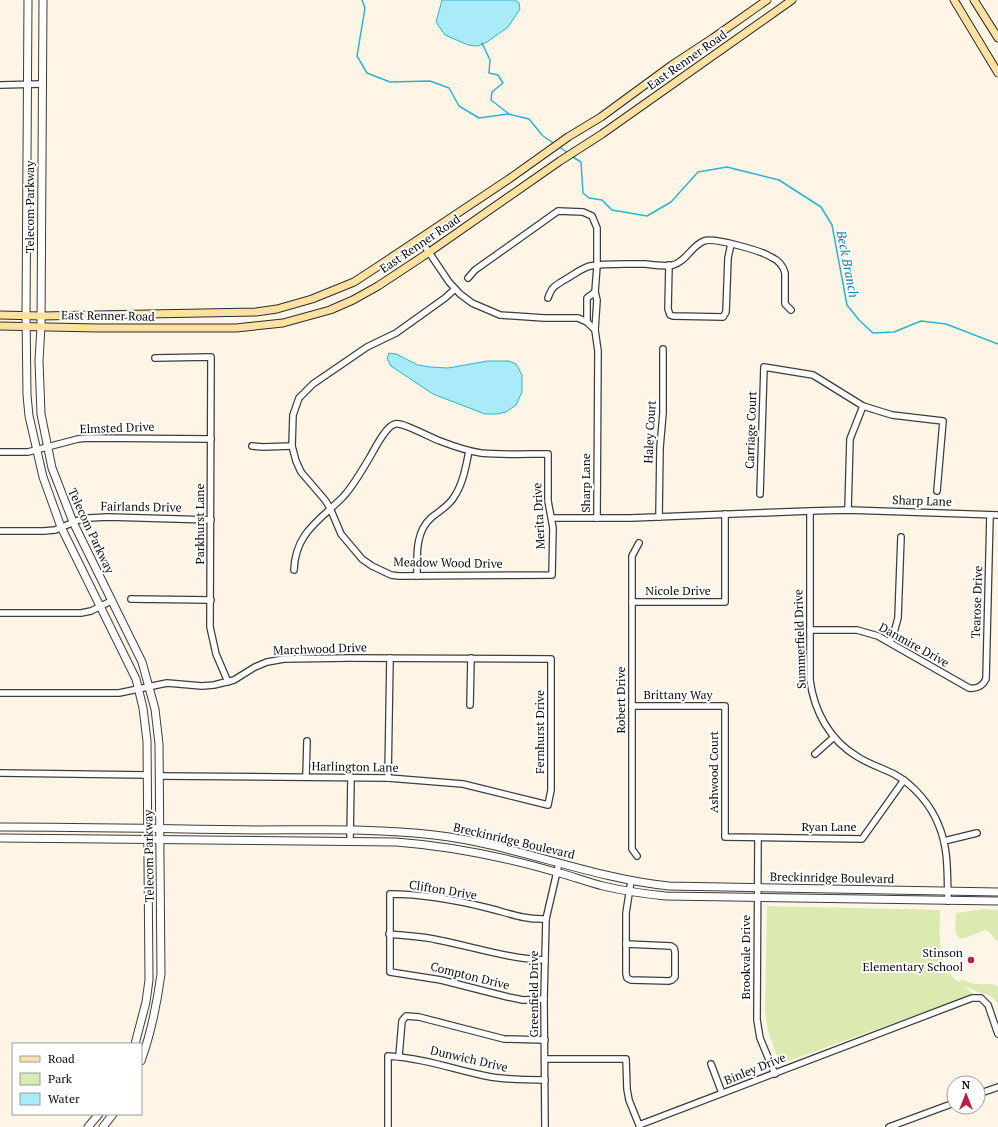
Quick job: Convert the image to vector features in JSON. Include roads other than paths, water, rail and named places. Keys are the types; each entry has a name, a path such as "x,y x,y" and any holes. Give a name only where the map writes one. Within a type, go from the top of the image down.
{"main road":[{"name":"East Renner Road","path":"0,315 41,316 256,312 277,309 312,299 354,282 601,116 672,64 714,38 767,0"},
{"name":"East Renner Road","path":"0,326 236,328 283,323 330,310 353,300 378,286 428,253 560,161 609,129 792,0"},
{"path":"954,0 998,73"},
{"path":"974,0 998,38"},
{"path":"758,7 765,19"},
{"path":"601,116 609,129"}],"street":[{"name":"Telecom Parkway","path":"28,0 26,326 27,395 29,416 43,477 61,527 133,672 139,689 143,708 147,741 149,970 148,992 135,1043"},
{"name":"Telecom Parkway","path":"43,0 41,326 39,368 41,414 57,483 73,522 142,662 155,709 158,730 161,839 161,974 151,1031 142,1058"},
{"path":"0,85 42,84"},
{"path":"468,278 475,270 558,211 583,212 592,216 598,228 595,292 587,298 587,322"},
{"path":"420,239 449,282 472,303 500,315 544,318 578,318 587,322 595,330"},
{"path":"548,298 551,289 579,271 590,266 635,264 669,265 680,261 695,246 705,240 714,240 770,256 782,266 785,272 785,304 791,310"},
{"path":"669,265 668,309 670,315 720,317 726,312 728,258 731,244"},
{"name":"Meadow Wood Drive","path":"455,289 445,298 396,332 367,346 305,391 299,398 293,415 292,446 296,461 301,472 325,500 342,534 362,559 372,566 391,574 417,576 552,575"},
{"name":"Sharp Lane","path":"595,292 597,300 595,330 598,351 597,518 848,510 998,515"},
{"name":"Haley Court","path":"659,517 660,448 663,413 663,349"},
{"name":"Parkhurst Lane","path":"155,358 211,358 210,628 221,669 228,682"},
{"name":"Carriage Court","path":"760,494 764,367 813,375 863,406"},
{"path":"848,510 850,439 863,406 892,415 943,421 937,491"},
{"path":"294,570 296,554 304,534 348,491 383,436 392,425 400,423 439,441 469,451 462,480 454,498 430,520 424,528 417,550 417,576"},
{"name":"Elmsted Drive","path":"0,452 36,451 78,439 87,438 211,439"},
{"path":"252,446 292,446"},
{"name":"Merita Drive","path":"469,451 498,454 548,454 548,501 553,528 552,575"},
{"name":"Summerfield Drive","path":"810,511 811,689 820,714 834,737 858,757 904,780 926,801 939,825 944,841 947,856 948,901"},
{"name":"Nicole Drive","path":"632,602 725,602 725,514"},
{"name":"Tearose Drive","path":"980,687 986,679 990,515"},
{"name":"Fairlands Drive","path":"0,531 44,531 89,518 108,517 211,520"},
{"path":"552,518 597,518"},
{"path":"889,642 893,636 898,618 900,537"},
{"name":"Robert Drive","path":"638,856 632,849 632,556 639,543"},
{"path":"131,599 211,600"},
{"path":"0,613 72,614 91,611 112,601"},
{"name":"Danmire Drive","path":"810,630 856,630 878,636 969,688 974,689 980,687"},
{"name":"Marchwood Drive","path":"0,693 119,693 167,683 202,686 214,685 234,680 255,667 267,662 304,658 551,659"},
{"path":"388,778 390,658"},
{"path":"470,705 471,658"},
{"name":"Fernhurst Drive","path":"548,805 551,790 551,659"},
{"name":"Brittany Way","path":"632,706 725,706"},
{"name":"Ashwood Court","path":"725,706 725,837"},
{"path":"815,754 834,737"},
{"path":"306,777 307,741"},
{"path":"0,773 147,775"},
{"name":"Harlington Lane","path":"159,776 388,778 463,784 548,805"},
{"path":"350,841 351,777"},
{"name":"Ryan Lane","path":"725,837 862,839 904,780"},
{"path":"3,838 4,827"},
{"name":"Breckinridge Boulevard","path":"4,827 350,831 436,835 476,842 631,881 669,886 998,892"},
{"path":"944,841 977,833"},
{"name":"Breckinridge Boulevard","path":"3,838 396,842 432,845 476,852 557,872 602,886 666,896 998,902"},
{"name":"Brookvale Drive","path":"758,838 758,1030 775,1074"},
{"name":"Greenfield Drive","path":"545,1127 544,999 546,919 559,863"},
{"path":"626,944 671,946 674,948 675,977 668,981 631,980 627,978 626,974 626,944 626,914 631,881"},
{"name":"Clifton Drive","path":"390,972 390,894 441,898 532,920 546,919"},
{"path":"389,934 436,939 522,959 545,960"},
{"name":"Compton Drive","path":"390,972 441,980 523,1000 544,999"},
{"path":"148,992 158,992"},
{"name":"Binley Drive","path":"545,1059 626,1059 629,1100 639,1125 972,998 982,998 988,1005 998,1034"},
{"path":"399,1056 402,1021 406,1016 426,1019 504,1039 544,1040"},
{"name":"Dunwich Drive","path":"388,1127 388,1056 421,1059 486,1076 545,1080"},
{"path":"711,1064 722,1093"},
{"path":"986,1091 998,1087"},
{"path":"889,1127 946,1106"},
{"path":"88,1127 98,1115"},
{"path":"100,1115 105,1124 111,1115"}],"water":[{"path":"442,0 515,0 519,3 520,9 508,27 487,42 478,46 468,45 445,35 436,22"},
{"path":"389,353 396,354 418,365 430,367 448,368 488,361 509,361 516,364 522,375 522,392 516,405 506,412 485,414 433,394 391,366 387,358"}],"waterway":[{"name":"Beck Branch","path":"362,0 365,8 357,56 367,73 390,82 430,81 449,88 459,106 479,118 508,114 529,119 543,136 555,144"},
{"path":"482,43 490,60 489,73 498,75 503,83 492,92 491,100 509,114"},
{"name":"Beck Branch","path":"558,146 568,153"},
{"name":"Beck Branch","path":"573,157 581,162 583,193 589,198 602,200 612,210 647,216 671,202 698,172 727,167 779,180 821,207 832,225 847,305 859,320 873,333 894,332 921,321 946,324 998,344"}],"place":[{"name":"Stinson Elementary School","path":"971,960"}]}
